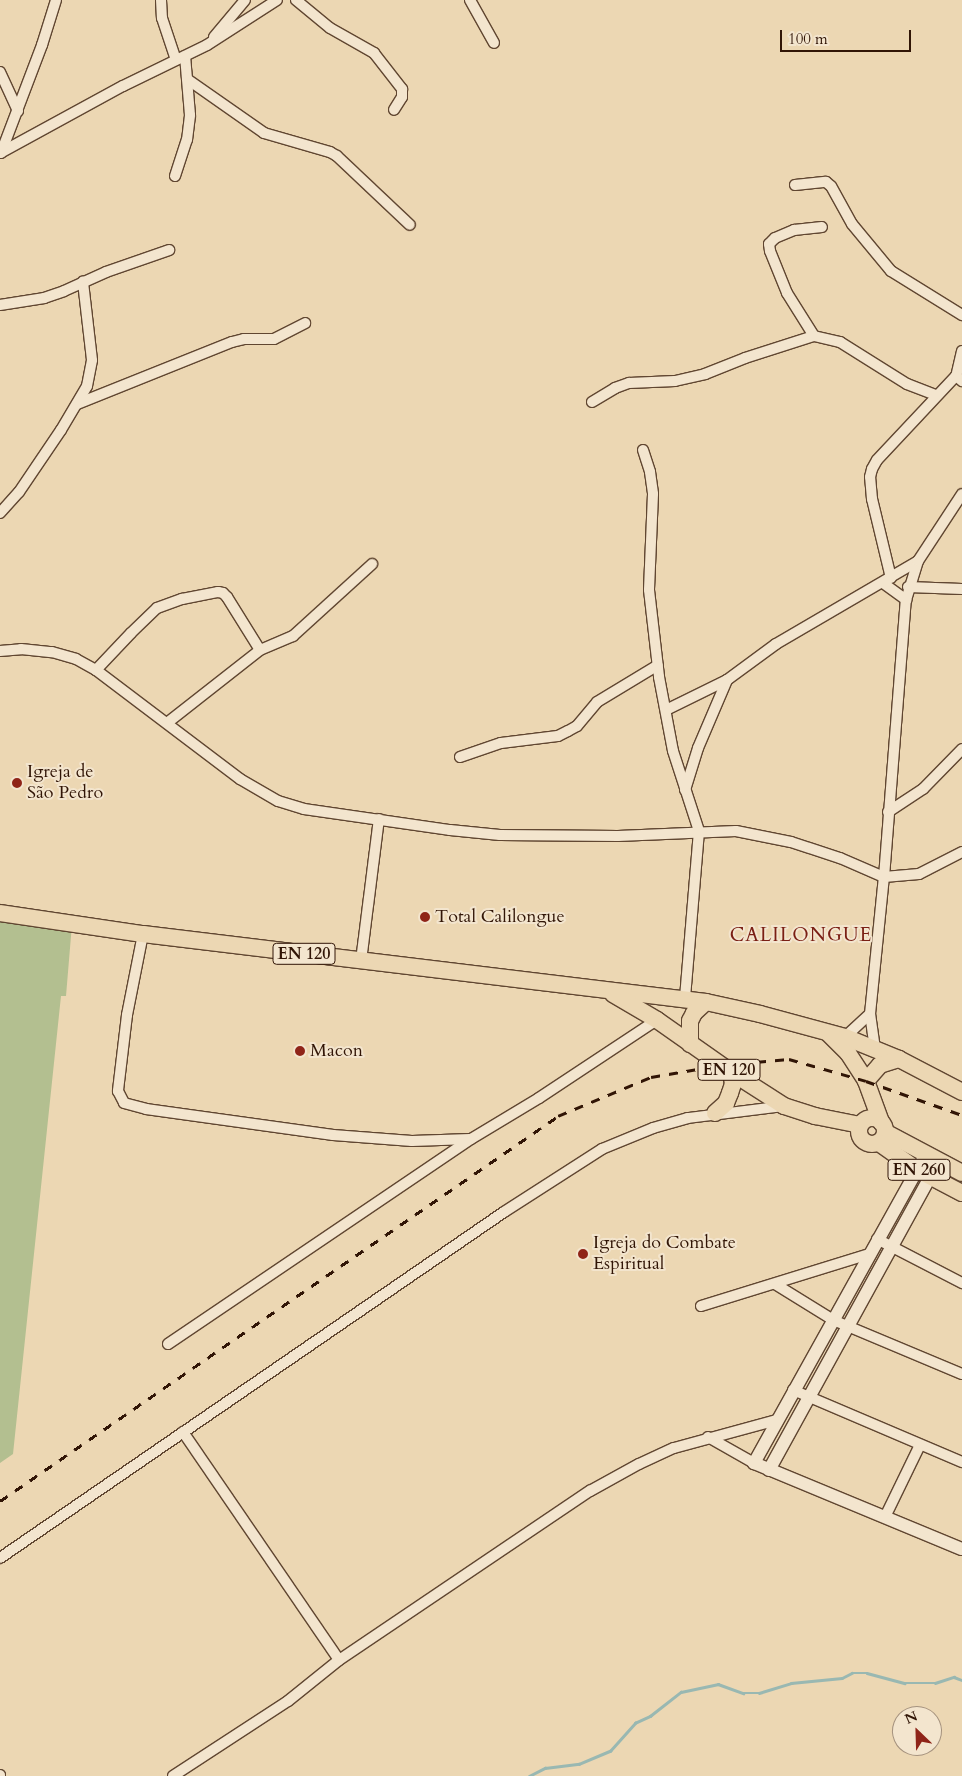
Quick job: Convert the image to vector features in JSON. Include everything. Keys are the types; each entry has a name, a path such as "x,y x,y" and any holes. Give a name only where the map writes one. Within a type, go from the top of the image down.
{"main road":[{"name":"EN 120","path":"0,913 143,934 706,1002 825,1030 845,1037 899,1059 962,1092"},
{"name":"EN 120","path":"609,991 657,1020 731,1072 784,1106 816,1116 860,1125 870,1118 882,1132"},
{"path":"690,1044 690,1021 694,1012 706,1002"},
{"path":"825,1030 844,1048 866,1081 882,1132 871,1145 863,1141 858,1134 860,1125"},
{"path":"866,1081 880,1065 899,1059"},
{"path":"715,1113 726,1103 730,1093 733,1084 731,1072"},
{"name":"EN 260","path":"882,1132 962,1173"},
{"name":"EN 260","path":"882,1132 924,1173 962,1193"}],"street":[{"path":"0,153 18,111 56,0"},
{"path":"162,0 162,18 187,79 190,115 188,140 175,176"},
{"path":"207,45 245,0"},
{"path":"0,153 207,45 277,0"},
{"path":"296,0 330,28 374,53 402,88 402,96 394,110"},
{"path":"470,0 494,42"},
{"path":"0,72 18,111"},
{"path":"187,79 264,133 330,152 337,156 410,225"},
{"path":"795,185 826,182 852,224 891,271 962,315"},
{"path":"814,336 787,293 770,251 770,244 775,238 794,230 822,228"},
{"path":"0,305 44,298 169,250"},
{"path":"0,514 24,484 87,386 92,360 83,282"},
{"path":"77,404 232,342 244,339 274,339 305,323"},
{"path":"592,402 615,388 629,383 675,381 705,374 745,358 814,336 840,342 907,384 936,395"},
{"path":"906,600 887,580 872,499 870,477 877,460 936,395 959,379 962,351"},
{"path":"643,450 650,472 653,494 649,590 658,665 673,751 684,790 699,831 685,999"},
{"path":"875,1049 870,1014 884,877 908,587 918,561 962,494"},
{"path":"666,710 727,680 776,644 918,561"},
{"path":"167,723 260,650 294,636 372,564"},
{"path":"908,587 962,589"},
{"path":"96,670 130,633 157,608 182,599 218,592 223,593 227,597 260,650"},
{"path":"0,651 21,649 52,652 76,659 96,670 240,779 278,801 304,809 500,835 618,836 699,831 736,831 791,842 840,858 884,877 920,874 962,852"},
{"path":"460,757 502,743 558,736 577,726 597,702 658,665"},
{"path":"684,790 698,748 727,680"},
{"path":"888,812 923,789 962,750"},
{"path":"361,961 379,820"},
{"path":"143,934 126,1025 118,1092 124,1103 146,1109 333,1135 412,1141 472,1139"},
{"path":"845,1037 870,1014"},
{"path":"168,1344 472,1139 539,1098 657,1020"},
{"path":"0,1558 498,1217 602,1149 653,1128 715,1113 750,1112 784,1106"},
{"path":"769,1470 892,1247 924,1173 933,1157"},
{"path":"754,1463 877,1239 924,1173"},
{"path":"877,1239 962,1283"},
{"path":"701,1306 869,1254"},
{"path":"775,1284 833,1320 962,1374"},
{"path":"793,1390 962,1462"},
{"path":"173,1776 288,1701 339,1660 590,1491 674,1448 708,1437 777,1420"},
{"path":"183,1432 339,1660"},
{"path":"708,1437 769,1470 962,1549"},
{"path":"885,1517 920,1445"}],"green space":[{"path":"0,913 72,924 66,996 61,996 13,1454 0,1463"}],"waterway":[{"path":"529,1776 545,1768 579,1764 610,1751 635,1723 650,1716 681,1692 718,1684 743,1693 759,1693 791,1683 842,1678 852,1673 867,1673 905,1683 935,1683 954,1677 962,1680"}],"railway":[{"path":"0,1501 558,1116 651,1077 721,1065 789,1059 866,1081 962,1115"}],"place":[{"name":"Igreja de São Pedro","path":"17,783"},
{"name":"Total Calilongue","path":"425,917"},
{"name":"Macon","path":"300,1051"},
{"name":"Igreja do Combate Espiritual","path":"583,1254"}],"district":[{"name":"CALILONGUE","path":"801,936"}]}
